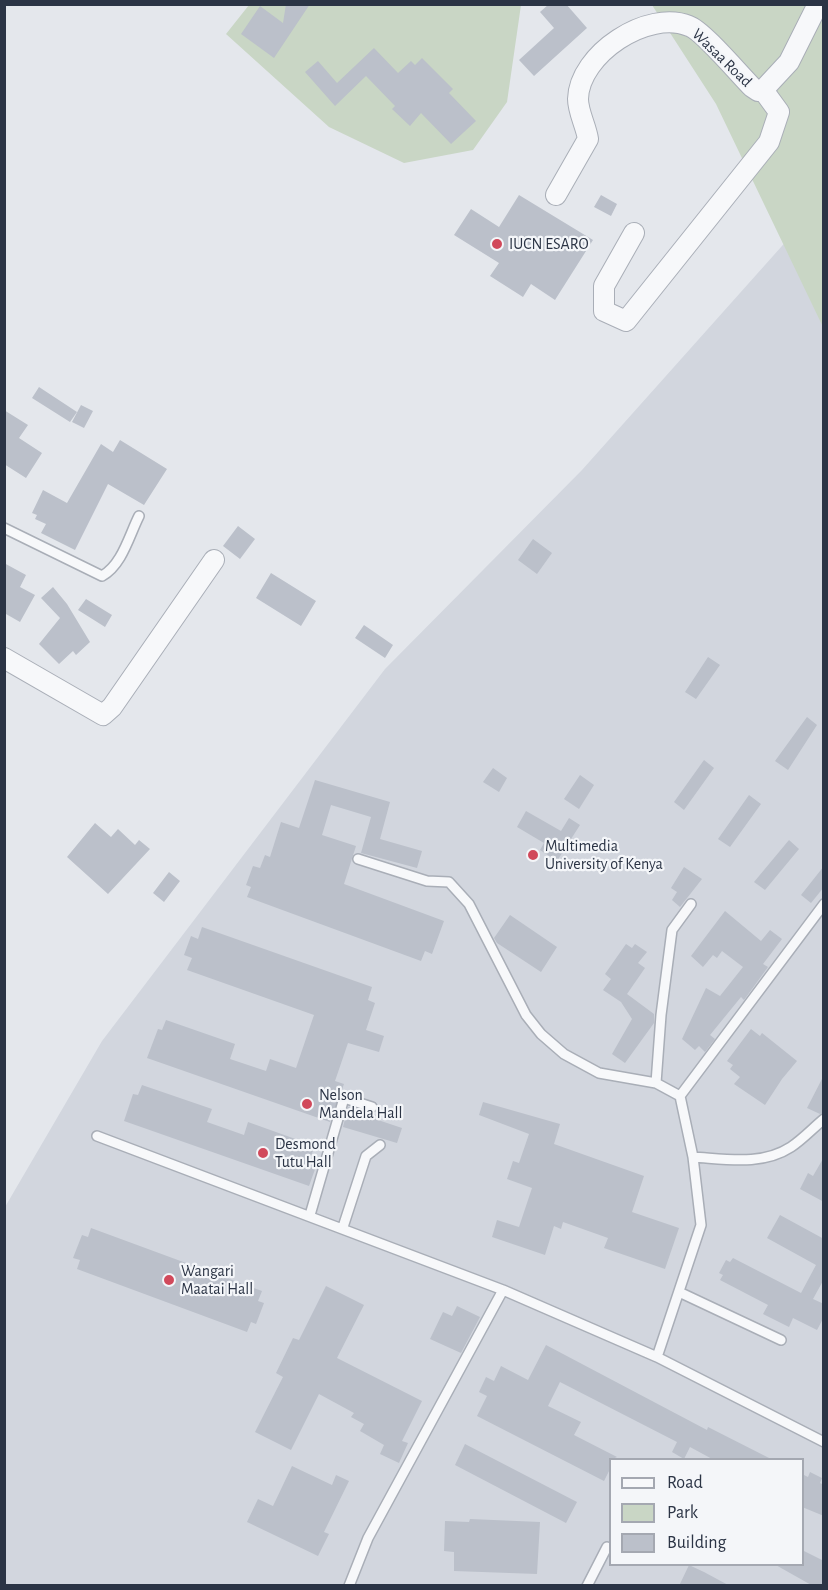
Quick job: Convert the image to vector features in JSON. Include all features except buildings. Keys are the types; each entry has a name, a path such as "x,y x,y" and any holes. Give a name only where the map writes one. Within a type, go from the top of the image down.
{"street":[{"path":"671,4 691,26"},
{"name":"Wasaa Road","path":"556,195 588,139 578,99 585,76 610,46 647,23 668,21 691,26 752,87 758,91 764,90 789,62 818,4"},
{"path":"634,232 604,286 604,311 626,321 769,142 779,112 764,90"},
{"path":"4,658 103,715 112,707 214,560"}],"lane":[{"path":"4,528 102,576 111,571 117,563 139,516"},
{"path":"358,859 427,880 449,882 469,904 525,1015 541,1034 564,1054 599,1073 656,1083 680,1096"},
{"path":"656,1083 661,1015 672,930 691,904"},
{"path":"657,1358 701,1225 693,1157 680,1096 824,904"},
{"path":"310,1215 344,1098 372,1107"},
{"path":"693,1157 753,1161 772,1156 791,1147 824,1119"},
{"path":"97,1136 343,1227 503,1290 657,1358 824,1442"},
{"path":"343,1227 366,1156 380,1145"},
{"path":"349,1586 368,1538 503,1290"},
{"path":"679,1292 781,1340"},
{"path":"587,1586 607,1547"}],"shaded area":[{"name":"Multimedia University of Kenya","path":"823,200 823,1585 5,1586 5,1207 102,1041 385,669 582,470"}],"green space":[{"path":"249,5 521,5 507,102 473,150 404,163 329,127 226,34"},
{"path":"652,5 823,5 823,327 716,104"}],"place":[{"name":"IUCN ESARO","path":"497,244"},
{"name":"Multimedia University of Kenya","path":"533,855"},
{"name":"Nelson Mandela Hall","path":"307,1104"},
{"name":"Desmond Tutu Hall","path":"263,1153"},
{"name":"Wangari Maatai Hall","path":"169,1280"}]}
